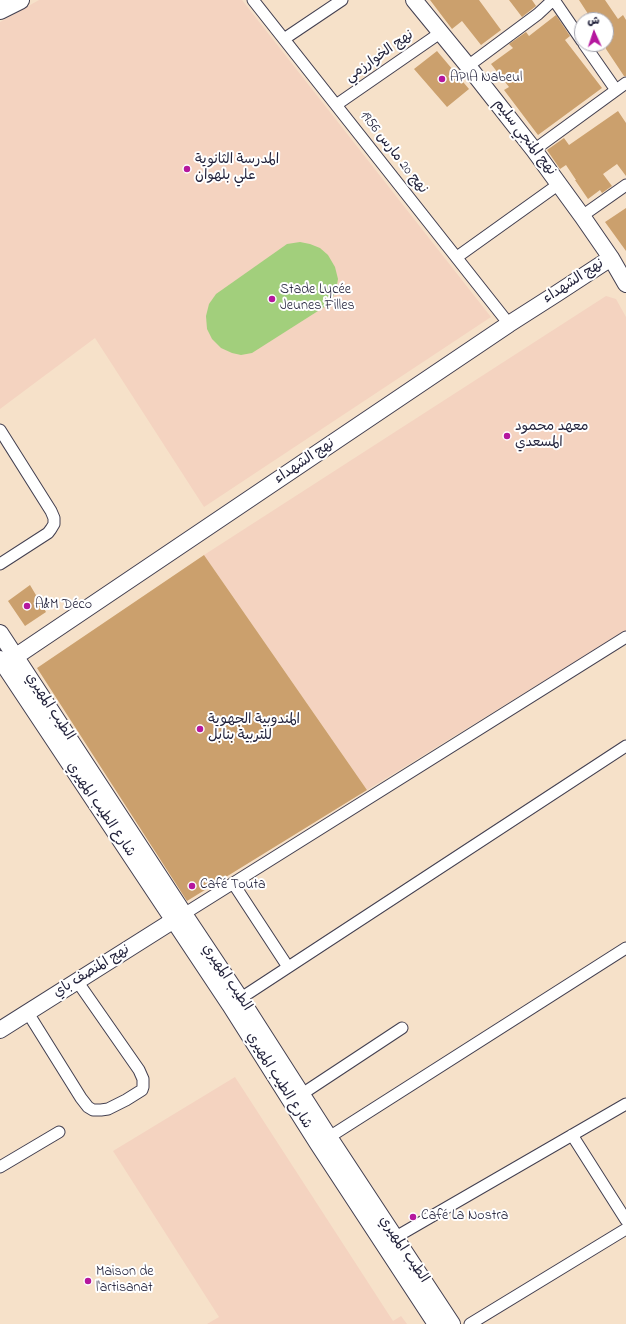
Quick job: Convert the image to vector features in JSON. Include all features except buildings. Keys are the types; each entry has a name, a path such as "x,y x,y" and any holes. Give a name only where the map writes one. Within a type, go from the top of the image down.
{"main road":[{"path":"0,10 20,0"}],"street":[{"name":"نهج 20 مارس 1956","path":"253,0 509,324"},
{"path":"284,39 342,0"},
{"name":"نهج المنجي سليم","path":"414,0 534,150 618,262 626,284"},
{"path":"468,66 538,14 553,0 574,30"},
{"name":"نهج الخوارزمي","path":"336,105 440,33"},
{"path":"590,52 616,90"},
{"path":"534,150 626,83"},
{"path":"457,257 559,184"},
{"path":"582,216 626,185"},
{"name":"نهج الشهداء","path":"5,662 509,324 556,294 618,262"},
{"path":"0,430 51,512 54,518 54,524 48,533 0,564"},
{"path":"0,633 5,662"},
{"path":"179,917 626,637"},
{"name":"شارع الطيب المهيري","path":"5,662 179,917 235,1002 323,1141 389,1241 436,1324"},
{"path":"235,1002 626,746"},
{"path":"233,883 288,967"},
{"name":"نهج المنصف باي","path":"0,1030 179,917"},
{"path":"323,1141 626,948"},
{"path":"28,1013 81,1098 92,1110 108,1109 142,1090 143,1079 139,1070 77,982"},
{"name":"الطيب المهيري","path":"235,1002 302,1094 323,1141"},
{"path":"302,1094 402,1028"},
{"path":"389,1241 626,1104"},
{"path":"0,1167 59,1132"},
{"path":"572,1135 626,1220"},
{"path":"470,1324 626,1230"},
{"name":"الطيب المهيري","path":"389,1241 452,1324"}],"shaded area":[{"name":"المدرسة الثانوية علي بلهوان","path":"39,0 242,0 491,317 204,507 95,338 0,409 0,22"},
{"name":"معهد محمود المسعدي","path":"606,296 616,299 626,317 626,630 367,790 204,555"},
{"path":"235,1077 393,1321 401,1316 407,1324 207,1324 219,1317 113,1151"}],"green space":[{"name":"Stade Lycée Jeunes Filles","path":"300,242 320,248 328,255 335,267 338,279 336,291 329,304 252,353 241,355 221,348 212,339 207,329 206,316 209,304 216,294 287,244"}],"place":[{"name":"APIA Nabeul","path":"442,79"},
{"name":"المدرسة الثانوية علي بلهوان","path":"187,169"},
{"name":"Stade Lycée Jeunes Filles","path":"272,299"},
{"name":"معهد محمود المسعدي","path":"507,436"},
{"name":"A&M Déco","path":"27,606"},
{"name":"المندوبية الجهوية للتربية بنابل","path":"200,729"},
{"name":"Café Touta","path":"192,886"},
{"name":"Café La Nostra","path":"413,1217"},
{"name":"Maison de l'artisanat","path":"88,1281"}]}
